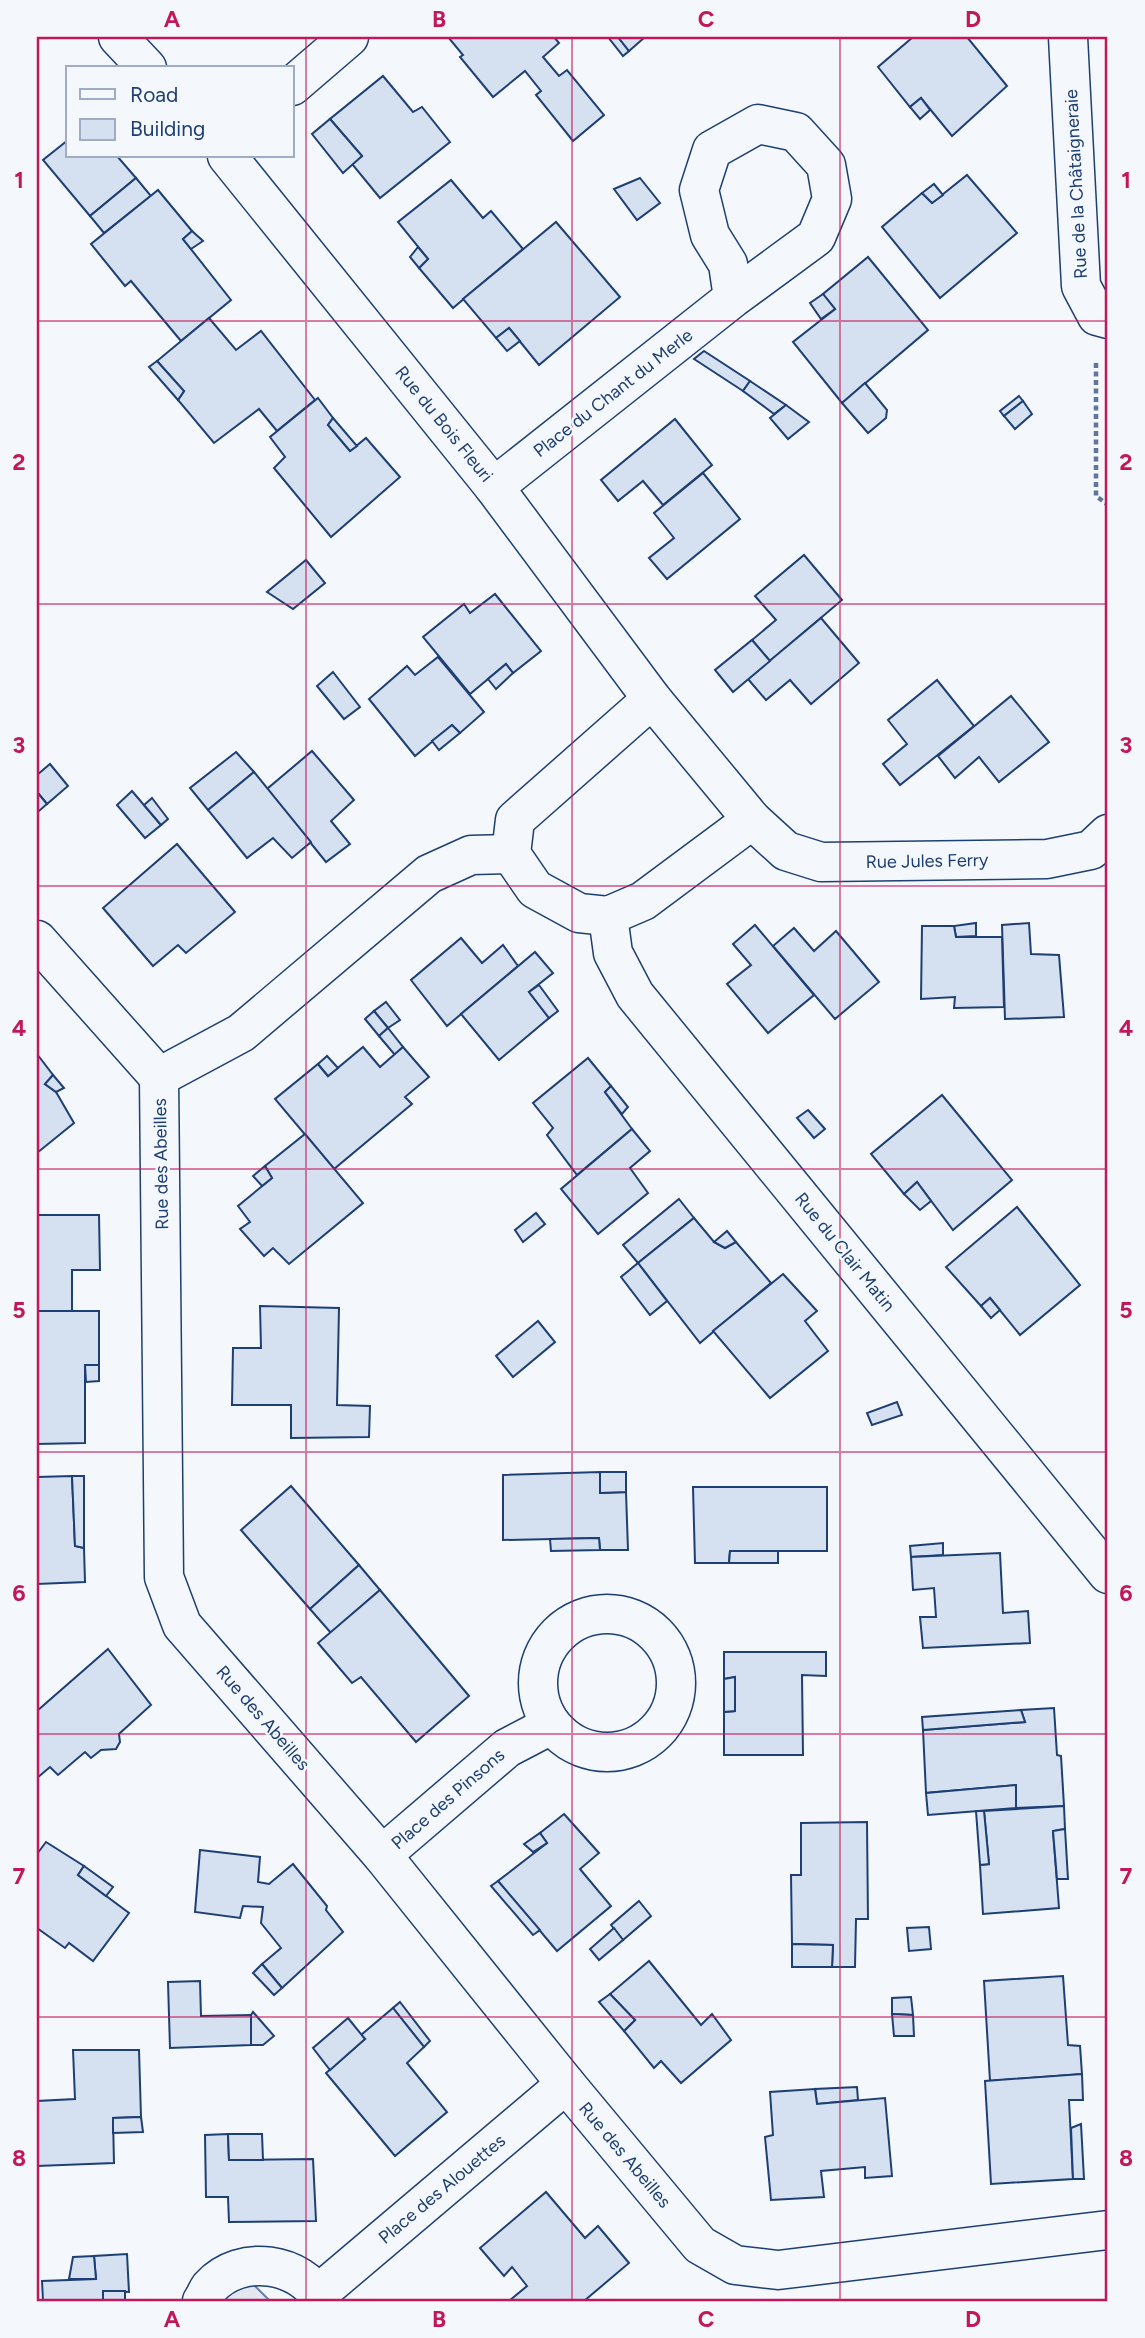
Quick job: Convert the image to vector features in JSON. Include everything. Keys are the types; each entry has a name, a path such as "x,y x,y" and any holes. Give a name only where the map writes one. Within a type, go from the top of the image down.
{"street":[{"path":"118,37 145,66"},
{"path":"294,84 349,37"},
{"name":"Rue de la Châtaigneraie","path":"1068,37 1081,286 1102,318"},
{"name":"Rue du Bois Fleuri","path":"229,158 494,487 652,699 752,820"},
{"name":"Place du Chant du Merle","path":"494,487 733,299"},
{"path":"652,699 515,820 511,854 535,889 579,912 608,916 643,901 752,820"},
{"name":"Rue Jules Ferry","path":"752,820 786,851 821,862 1046,859 1091,850 1108,834"},
{"name":"Rue des Abeilles","path":"511,854 471,855 429,874 241,1033 159,1077 164,1577 182,1625 382,1856 700,2245 735,2265 778,2270 1108,2230"},
{"name":"Rue du Clair Matin","path":"608,916 613,953 635,995 1108,1574"},
{"path":"37,940 159,1077"},
{"name":"Place des Pinsons","path":"382,1856 507,1748 551,1725"},
{"name":"Place des Alouettes","path":"202,2301 210,2287 230,2273 254,2265 278,2267 301,2277 320,2298 566,2084"}],"path":[{"path":"1102,318 1096,496 1108,505"}],"shaded area":[{"path":"239,2270 270,2301 202,2301"}],"building":[{"path":"448,37 554,37 559,43 543,57 559,76 567,70 604,115 573,141 536,95 541,91 525,71 493,97 460,57 463,55"},
{"path":"608,37 618,37 629,51 623,56"},
{"path":"618,37 645,37 629,51"},
{"path":"913,37 967,37 1007,86 952,136 921,98 910,107 878,67"},
{"path":"383,76 413,112 422,107 450,142 380,198 352,164 362,156 330,119"},
{"path":"921,98 930,110 920,119 910,107"},
{"path":"330,119 362,156 343,173 312,134"},
{"path":"66,142 66,158 119,158 136,178 90,216 43,160"},
{"path":"967,175 1017,233 940,298 882,227 922,193 932,203"},
{"path":"136,178 151,196 104,233 90,216"},
{"path":"640,178 660,203 637,220 614,189"},
{"path":"451,180 483,218 491,211 523,249 453,308 419,268 428,259 398,222"},
{"path":"934,184 943,195 932,203 922,193"},
{"path":"158,190 192,231 183,239 231,300 181,341 131,281 125,286 91,244"},
{"path":"556,222 620,297 539,365 509,328 496,338 463,299"},
{"path":"192,231 203,241 191,249 183,239"},
{"path":"418,247 428,259 419,268 410,257"},
{"path":"868,257 928,330 842,403 793,342 835,309 823,294"},
{"path":"823,294 835,309 821,319 810,303"},
{"path":"209,318 236,350 261,331 315,400 277,431 259,409 214,443 178,400 184,391 157,361"},
{"path":"509,328 520,341 507,351 496,338"},
{"path":"704,351 750,381 743,391 694,359"},
{"path":"157,361 184,391 178,400 149,367"},
{"path":"750,381 786,405 774,414 743,391"},
{"path":"865,383 887,410 886,418 868,433 842,403"},
{"path":"1019,396 1023,401 1004,416 1000,411"},
{"path":"318,398 333,418 328,425 350,451 366,438 400,477 331,537 274,468 285,457 270,437"},
{"path":"1023,401 1032,414 1015,429 1004,416"},
{"path":"786,405 809,422 788,439 770,418"},
{"path":"333,418 357,446 350,451 328,425"},
{"path":"675,419 712,465 663,505 643,481 618,501 601,480"},
{"path":"703,473 740,519 667,579 649,558 674,538 654,513"},
{"path":"804,555 842,600 770,661 752,640 776,620 755,596"},
{"path":"306,560 325,583 293,609 267,592"},
{"path":"495,594 541,651 513,673 506,664 470,694 423,637 464,604 470,613"},
{"path":"821,618 859,663 811,704 790,680 766,700 748,679"},
{"path":"752,640 770,661 733,692 715,670"},
{"path":"438,657 484,712 460,733 452,725 415,756 369,699 407,666 415,675"},
{"path":"506,664 513,673 496,689 488,679"},
{"path":"333,672 360,707 344,719 317,686"},
{"path":"937,680 974,726 900,785 883,764 907,744 888,720"},
{"path":"1011,696 1049,742 999,782 979,757 955,778 938,756"},
{"path":"452,725 460,733 439,750 432,741"},
{"path":"312,751 354,800 331,821 350,844 326,862 267,789"},
{"path":"236,752 254,772 208,810 190,788"},
{"path":"50,764 68,786 47,804 37,792 37,775"},
{"path":"254,772 311,842 292,858 273,838 247,858 208,810"},
{"path":"132,791 161,825 145,838 117,805"},
{"path":"37,792 47,804 39,811 37,809"},
{"path":"152,798 168,819 161,825 144,805"},
{"path":"177,844 235,912 186,953 178,945 153,966 103,908"},
{"path":"976,923 976,936 956,937 954,926"},
{"path":"1029,923 1031,954 1059,955 1064,1017 1005,1019 1002,925"},
{"path":"755,925 814,995 768,1033 727,984 751,965 733,944"},
{"path":"922,926 954,926 956,937 1002,937 1004,1007 954,1008 955,997 921,999"},
{"path":"794,928 814,951 836,931 879,982 835,1019 773,946"},
{"path":"461,938 482,963 503,945 518,966 447,1026 411,980"},
{"path":"535,952 553,973 529,992 549,1018 499,1060 461,1014"},
{"path":"539,985 558,1011 549,1018 529,992"},
{"path":"386,1002 400,1020 388,1028 374,1011"},
{"path":"374,1011 388,1028 379,1036 365,1019"},
{"path":"388,1028 403,1047 395,1055 379,1036"},
{"path":"363,1047 380,1067 403,1047 429,1077 405,1097 412,1104 334,1169 275,1099 318,1064 328,1076"},
{"path":"37,1054 53,1075 45,1084 56,1092 74,1123 37,1153"},
{"path":"327,1056 338,1068 328,1076 318,1064"},
{"path":"588,1058 611,1086 605,1092 632,1129 577,1175 547,1135 553,1128 533,1103"},
{"path":"53,1075 64,1088 56,1092 45,1084"},
{"path":"611,1086 628,1107 622,1114 605,1092"},
{"path":"942,1095 1012,1180 953,1230 917,1182 904,1194 871,1154"},
{"path":"808,1110 825,1129 814,1138 797,1118"},
{"path":"632,1129 650,1151 630,1168 648,1193 598,1234 561,1189"},
{"path":"305,1134 363,1203 289,1264 273,1248 264,1256 240,1229 250,1222 238,1206 272,1178 265,1166"},
{"path":"265,1166 272,1178 262,1186 253,1176"},
{"path":"917,1182 931,1201 920,1210 904,1194"},
{"path":"679,1199 694,1218 638,1263 623,1245"},
{"path":"1017,1207 1080,1285 1020,1335 990,1298 981,1306 946,1267"},
{"path":"536,1213 545,1224 523,1242 515,1230"},
{"path":"37,1215 99,1215 100,1270 72,1270 72,1311 37,1311"},
{"path":"694,1218 714,1242 725,1248 736,1242 771,1283 700,1343 638,1263"},
{"path":"727,1231 736,1242 725,1248 714,1242"},
{"path":"638,1263 667,1301 650,1315 621,1277"},
{"path":"783,1274 817,1311 805,1321 828,1351 770,1398 713,1331"},
{"path":"990,1298 1000,1310 991,1318 981,1306"},
{"path":"260,1306 339,1308 337,1405 370,1406 369,1437 291,1438 291,1405 232,1405 233,1348 261,1348"},
{"path":"37,1311 99,1311 99,1365 85,1365 85,1443 37,1444"},
{"path":"538,1321 555,1342 513,1377 496,1356"},
{"path":"85,1365 99,1365 99,1381 86,1382"},
{"path":"897,1402 902,1415 872,1425 867,1413"},
{"path":"600,1472 600,1493 626,1492 628,1550 600,1550 599,1538 503,1540 503,1475"},
{"path":"600,1472 626,1472 626,1492 600,1493"},
{"path":"72,1476 75,1546 84,1548 85,1582 37,1584 37,1477"},
{"path":"72,1476 84,1476 84,1548 75,1546"},
{"path":"291,1486 359,1565 310,1609 241,1530"},
{"path":"693,1487 827,1487 827,1551 730,1551 729,1563 695,1563"},
{"path":"599,1538 600,1550 551,1551 550,1539"},
{"path":"943,1543 943,1555 911,1557 910,1546"},
{"path":"730,1551 778,1551 778,1563 729,1563"},
{"path":"1000,1553 1003,1613 1028,1611 1030,1643 923,1648 920,1617 936,1617 934,1588 913,1590 911,1557"},
{"path":"359,1565 380,1590 331,1633 310,1609"},
{"path":"380,1590 469,1696 416,1742 361,1677 352,1683 318,1643"},
{"path":"108,1649 151,1705 119,1734 120,1742 116,1749 101,1750 91,1758 85,1752 58,1775 50,1767 37,1778 37,1711"},
{"path":"724,1652 826,1652 826,1676 802,1675 803,1755 724,1755 724,1712 735,1711 735,1677 724,1679"},
{"path":"735,1677 735,1711 724,1712 724,1679"},
{"path":"1054,1708 1064,1806 1016,1808 1016,1785 926,1793 923,1730 1025,1722 1021,1710"},
{"path":"1021,1710 1025,1722 923,1730 922,1717"},
{"path":"1016,1785 1016,1808 928,1815 926,1793"},
{"path":"1064,1806 1065,1829 1053,1831 1059,1908 983,1914 980,1865 989,1864 984,1811"},
{"path":"976,1811 984,1811 989,1864 980,1865"},
{"path":"564,1814 599,1853 580,1869 611,1906 557,1951 498,1881 547,1843 540,1833"},
{"path":"867,1822 868,1919 856,1919 855,1967 832,1967 833,1945 792,1944 791,1875 801,1875 801,1823"},
{"path":"1065,1829 1068,1879 1057,1879 1053,1831"},
{"path":"540,1833 547,1843 533,1852 524,1844"},
{"path":"46,1842 84,1866 78,1875 129,1913 93,1961 69,1943 65,1948 37,1928 37,1854"},
{"path":"200,1850 260,1857 258,1882 269,1884 293,1864 327,1906 326,1910 343,1932 282,1988 262,1964 281,1948 261,1923 263,1907 243,1906 240,1918 195,1912"},
{"path":"84,1866 113,1887 106,1896 78,1875"},
{"path":"498,1881 540,1930 533,1935 491,1886"},
{"path":"639,1901 651,1916 623,1940 611,1925"},
{"path":"929,1927 931,1949 909,1951 907,1928"},
{"path":"614,1928 623,1940 599,1960 590,1949"},
{"path":"792,1944 833,1945 832,1967 792,1967"},
{"path":"649,1961 701,2025 712,2014 731,2040 681,2083 661,2061 654,2068 624,2031 635,2020 610,1994"},
{"path":"262,1964 282,1988 274,1995 253,1973"},
{"path":"1063,1976 1068,2045 1080,2046 1082,2074 990,2081 984,1981"},
{"path":"200,1981 201,2016 251,2015 251,2045 170,2048 168,1982"},
{"path":"610,1994 635,2020 624,2031 599,2002"},
{"path":"911,1997 913,2015 892,2014 892,1998"},
{"path":"400,2002 430,2041 424,2047 393,2008"},
{"path":"393,2008 424,2047 407,2063 447,2112 395,2156 326,2073 365,2039 361,2035"},
{"path":"253,2012 274,2036 263,2045 251,2045"},
{"path":"892,2014 913,2015 914,2036 894,2036"},
{"path":"348,2018 365,2039 330,2070 313,2048"},
{"path":"73,2050 139,2050 141,2117 113,2118 114,2163 37,2166 37,2101 75,2099"},
{"path":"1082,2074 1083,2100 1069,2100 1073,2179 991,2184 985,2081"},
{"path":"857,2087 858,2100 817,2104 815,2089"},
{"path":"815,2089 817,2104 885,2098 892,2176 865,2178 865,2167 821,2171 824,2197 771,2200 765,2137 773,2135 770,2092"},
{"path":"141,2117 143,2132 113,2133 113,2118"},
{"path":"1081,2124 1084,2179 1073,2179 1071,2128"},
{"path":"228,2134 229,2160 313,2159 316,2221 229,2222 228,2197 206,2197 205,2135"},
{"path":"228,2134 262,2134 263,2160 229,2160"},
{"path":"546,2192 585,2238 598,2226 629,2263 584,2301 509,2301 527,2286 512,2267 504,2276 480,2248"},
{"path":"127,2254 129,2292 103,2291 103,2301 43,2301 42,2281 96,2279 94,2256"},
{"path":"94,2256 96,2279 69,2279 73,2257"},
{"path":"103,2291 125,2291 125,2301 103,2301"}]}
